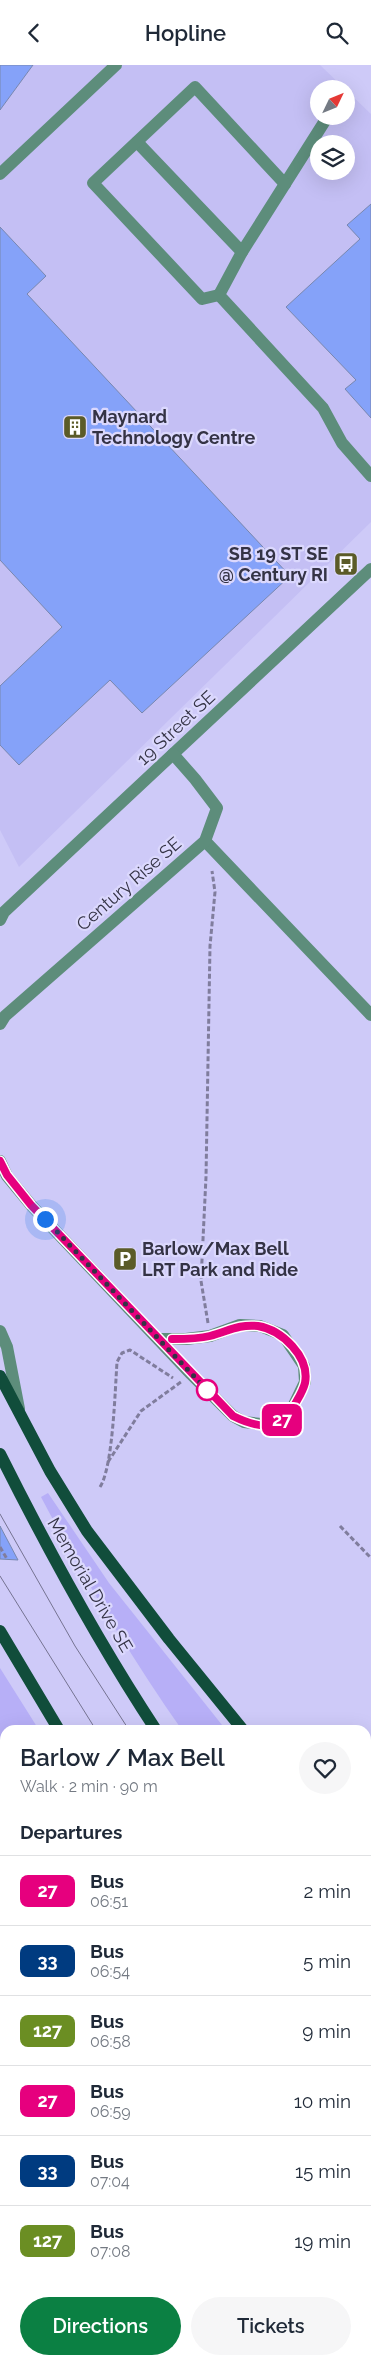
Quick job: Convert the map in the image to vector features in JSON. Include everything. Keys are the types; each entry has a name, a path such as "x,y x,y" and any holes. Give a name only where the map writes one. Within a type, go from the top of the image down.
{"main road":[{"path":"0,1376 20,1416 87,1531 169,1639 239,1725"},
{"name":"Memorial Drive SE","path":"0,1454 39,1532 131,1691 153,1725"},
{"path":"0,1631 56,1725"}],"street":[{"path":"0,174 116,65"},
{"path":"285,184 195,87 93,183 202,299 219,295 242,252 322,125"},
{"path":"137,142 242,252"},
{"path":"219,295 323,408 342,443 366,461 371,476"},
{"name":"19 Street SE","path":"1,913 371,569"},
{"name":"Century Rise SE","path":"0,1024 5,1016 205,841 216,808 195,779 173,754"},
{"path":"205,841 371,1015"},
{"path":"0,1161 7,1175 31,1205 158,1339 233,1416 244,1422 277,1424 289,1415 305,1382 304,1366 282,1335 260,1327 240,1325 210,1336 186,1339 158,1339"},
{"path":"0,1331 7,1347 20,1416"}],"path":[{"path":"205,841 215,892 210,945 206,1177 201,1281 210,1336"},
{"path":"100,1487 105,1479 108,1461 117,1362 122,1353 130,1350 180,1383 141,1411 108,1461"},
{"path":"340,1526 371,1558"},
{"path":"0,1547 7,1559"}],"shaded area":[{"path":"0,65 320,65 336,80 310,80 310,125 355,125 355,99 371,114 371,522 19,867 0,830"},
{"path":"48,1493 109,1583 222,1725 179,1725 108,1616 73,1557 41,1497"},
{"path":"0,1668 36,1725 0,1725"}],"building":[{"path":"0,65 33,65 0,110"},
{"path":"371,204 371,418 345,389 356,380 286,307 360,239 347,225"},
{"name":"Maynard Technology Centre","path":"0,227 46,276 27,294 290,576 142,713 110,680 19,765 0,745 0,686 62,627 0,560"},
{"path":"0,1526 18,1560 0,1559"}],"tram line":[{"path":"0,1514 75,1646 126,1725"},
{"path":"0,1576 93,1725"}],"bus line":[{"name":"27","path":"0,1161 7,1175 31,1205 233,1416 244,1422 277,1424 289,1415 301,1394 305,1382 304,1366 296,1352 282,1335 260,1327 240,1325 210,1336 172,1339"}],"place":[{"name":"Maynard Technology Centre","path":"75,427"},
{"name":"SB 19 ST SE @ Century RI","path":"346,564"},
{"name":"Barlow/Max Bell LRT Park and Ride","path":"125,1259"}],"route":[{"path":"45,1219 207,1390"}]}
